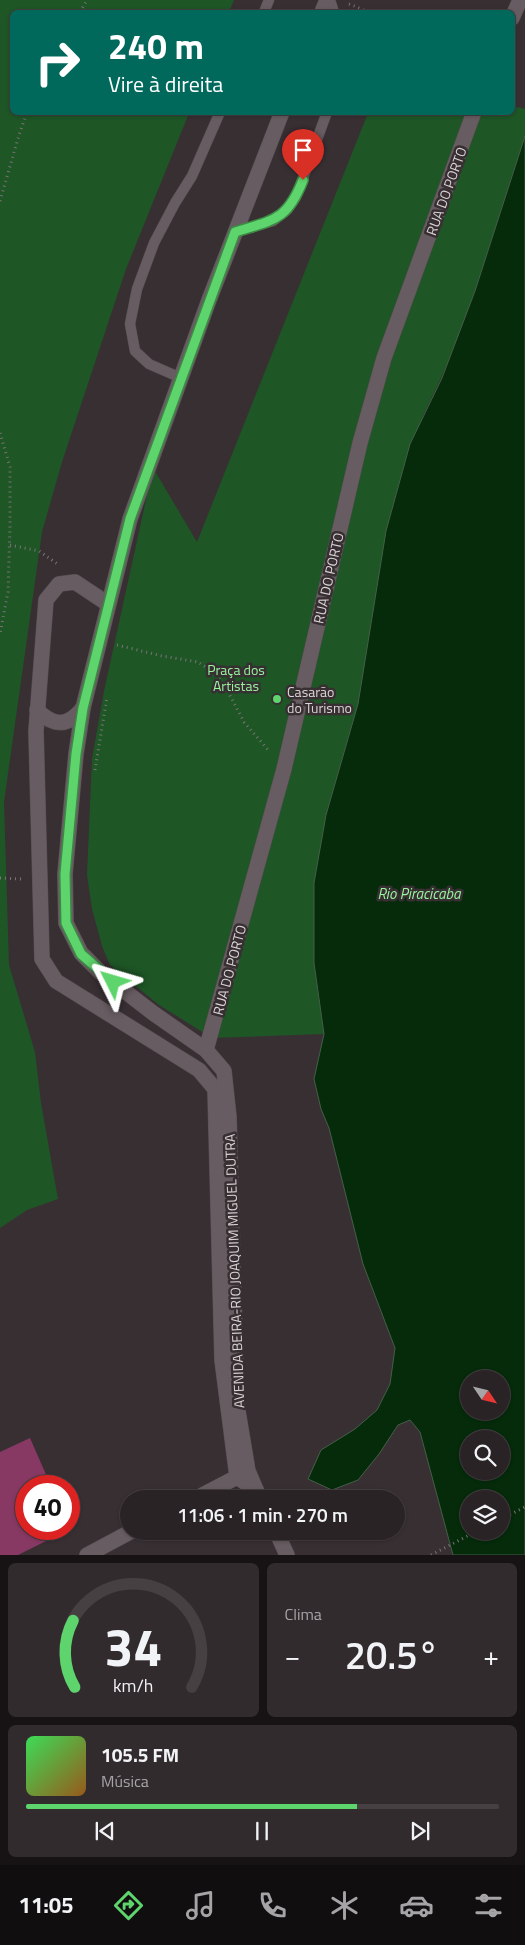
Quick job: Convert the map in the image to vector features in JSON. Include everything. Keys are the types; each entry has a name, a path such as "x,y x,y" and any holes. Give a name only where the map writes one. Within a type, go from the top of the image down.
{"street":[{"path":"206,1050 152,1014 81,954 66,923 65,874 76,754 83,708 130,519 235,232 281,115"},
{"name":"RUA DO PORTO","path":"206,1050 284,769 355,462 379,377 473,115"},
{"path":"108,604 74,582 60,584 46,600 36,731 42,959 56,981 199,1070 215,1089 222,1360 237,1477 252,1490"},
{"path":"37,710 47,720 61,723 74,719 83,708"},
{"name":"AVENIDA BEIRA-RIO JOAQUIM MIGUEL DUTRA","path":"206,1050 224,1071 229,1117 237,1405 248,1471 256,1490"},
{"path":"212,1490 237,1477"},
{"path":"86,1555 120,1537"},
{"path":"280,1540 286,1555"}],"lane":[{"path":"181,378 149,364 135,351 130,324 137,289 154,243 174,203 192,176 219,115"},
{"path":"235,232 273,221 287,210 296,197 326,115"}],"path":[{"path":"347,3 364,10"},
{"path":"0,201 18,134 26,115"},
{"path":"0,433 10,467 8,592 0,634"},
{"path":"10,546 39,551 60,566 74,582"},
{"path":"114,654 115,644 162,656 198,662 215,673 226,688 244,722 284,769"},
{"path":"95,771 108,693"},
{"path":"510,1514 525,1507"},
{"path":"431,1555 460,1540"}],"green space":[{"path":"0,0 234,0 230,10 10,10 10,115 188,115 126,269 62,462 42,532 4,802 9,965 35,1052 41,1103 58,1199 27,1210 0,1228"},
{"name":"Praça dos Artistas","path":"515,106 525,109 525,136 479,278 454,348 423,415 358,704 326,815 314,963 324,1034 212,1038 159,1005 110,965 102,946 92,909 87,875 92,759 104,691 153,468 197,542 367,115 515,115"}],"water":[{"name":"Rio Piracicaba","path":"525,136 525,1555 453,1555 420,1432 410,1420 398,1425 379,1454 358,1480 332,1490 308,1479 321,1450 355,1429 377,1410 390,1384 395,1348 363,1264 329,1128 321,1109 314,1079 324,1034 314,963 314,883 326,815 358,704 386,531 410,444 442,378 475,291"}],"building":[{"path":"30,1438 46,1475 15,1475 15,1540 48,1540 18,1555 0,1555 0,1452"}],"place":[{"name":"Casarão do Turismo","path":"277,699"}],"route":[{"path":"113,982 81,954 66,923 65,874 76,754 88,686 130,519 208,300 235,232 273,221 287,210 296,197 303,180"}]}
